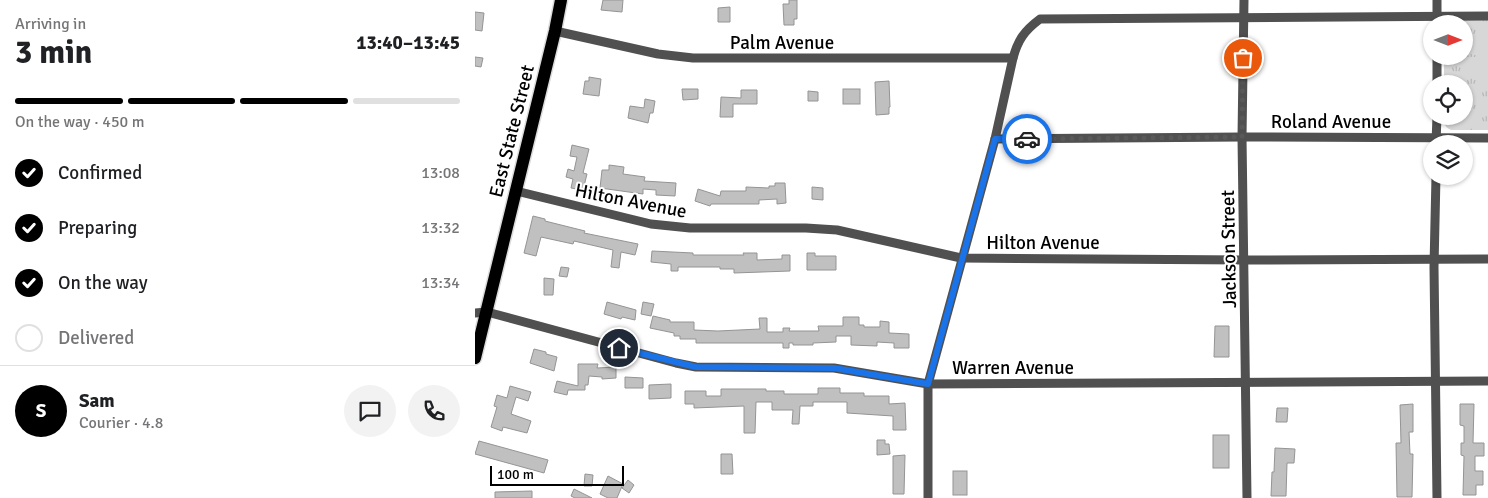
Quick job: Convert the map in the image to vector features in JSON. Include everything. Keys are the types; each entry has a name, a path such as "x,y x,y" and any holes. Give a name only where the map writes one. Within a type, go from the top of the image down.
{"main road":[{"name":"East State Street","path":"475,358 481,312 516,191 561,0"}],"street":[{"name":"Jackson Street","path":"1244,0 1242,137 1247,498"},
{"path":"1437,0 1437,15"},
{"path":"1473,17 1488,16"},
{"path":"928,498 928,384 995,139 1013,58 1017,46 1027,29 1039,19 1423,20"},
{"name":"Palm Avenue","path":"555,31 675,56 1013,58"},
{"name":"Roland Avenue","path":"995,139 1242,137 1423,141"},
{"name":"Roland Avenue","path":"1473,139 1488,138"},
{"path":"1436,185 1434,260 1437,498"},
{"name":"Hilton Avenue","path":"516,191 651,224 689,228 806,228 837,230 961,258 1488,259"},
{"name":"Warren Avenue","path":"481,312 696,367 834,368 928,384 1488,381"}],"green space":[{"path":"1473,20 1488,20 1488,130 1451,130 1447,128 1446,125 1473,125 1473,75 1444,75 1444,65 1473,65"},
{"path":"1473,39 1488,39 1488,54 1473,54"},
{"path":"1473,57 1488,57 1488,72 1464,72 1464,65 1473,65"}],"building":[{"path":"603,0 623,0 622,12 601,10"},
{"path":"789,0 797,0 797,19 794,19 794,25 784,25 783,4 789,4"},
{"path":"730,7 730,22 718,22 718,8"},
{"path":"475,12 484,13 482,31 475,30"},
{"path":"475,57 483,58 481,67 475,66"},
{"path":"589,77 601,79 599,96 583,94 585,81 589,81"},
{"path":"889,81 889,114 876,115 875,82"},
{"path":"682,89 698,89 698,99 683,100"},
{"path":"843,89 860,89 860,104 843,104"},
{"path":"741,90 757,90 757,104 733,104 733,117 720,117 721,97 741,98"},
{"path":"808,91 818,92 818,101 808,101"},
{"path":"645,99 655,101 653,113 650,113 648,123 628,118 630,106 644,108"},
{"path":"572,145 589,149 583,173 587,174 583,190 571,188 573,179 566,177 568,169 574,171 577,157 570,156"},
{"path":"609,165 624,167 623,174 645,177 644,181 676,183 675,196 656,195 656,190 643,189 643,194 600,188 602,170 609,170"},
{"path":"775,183 785,183 786,203 777,204 777,199 759,200 759,204 711,204 710,206 695,201 698,189 720,196 721,191 746,191 746,187 769,188 769,186 775,186"},
{"path":"812,187 823,188 823,200 812,199"},
{"path":"533,216 585,231 584,233 638,244 635,255 621,252 619,268 611,267 613,250 574,241 573,244 541,237 536,256 524,253"},
{"path":"652,251 693,253 693,255 744,255 743,253 757,253 757,260 782,259 782,255 790,255 790,271 734,273 734,269 720,269 720,267 678,267 678,271 671,271 671,264 651,262"},
{"path":"807,253 815,253 815,256 836,256 836,270 807,270"},
{"path":"561,267 569,268 567,277 559,276"},
{"path":"544,278 554,279 553,295 544,295"},
{"path":"607,302 636,310 635,320 622,317 621,319 604,314"},
{"path":"643,302 654,304 651,316 641,314"},
{"path":"653,316 670,320 670,322 694,322 694,330 718,331 760,329 759,318 767,318 767,332 783,332 783,328 790,328 789,331 819,331 818,326 843,326 843,317 859,317 859,325 864,325 864,327 880,327 880,321 889,322 889,333 909,334 909,348 894,348 894,343 877,342 877,346 851,345 851,336 836,336 836,342 813,343 813,345 793,345 793,343 789,343 789,348 783,348 783,343 696,343 696,339 680,339 680,336 674,336 674,333 650,328"},
{"path":"1215,326 1229,326 1229,357 1214,357"},
{"path":"534,349 557,357 554,371 530,363"},
{"path":"578,364 598,364 597,368 616,367 616,378 602,379 602,377 589,376 588,385 585,385 585,390 568,390 567,395 554,392 557,381 578,386"},
{"path":"625,377 643,378 643,388 625,388"},
{"path":"671,384 671,398 649,399 649,385"},
{"path":"510,386 531,392 528,401 516,397 511,414 531,421 527,433 503,427 502,431 491,427 497,407 494,406 497,395 507,398"},
{"path":"818,388 840,388 840,393 864,393 864,396 889,396 889,404 905,403 906,430 893,430 893,416 847,413 847,402 813,402 813,406 800,406 799,424 792,424 793,410 772,410 772,402 756,402 755,433 744,433 744,406 694,408 694,404 685,404 685,391 706,391 706,396 721,396 721,389 766,389 766,391 784,391 784,394 818,394"},
{"path":"1413,404 1413,432 1409,432 1410,454 1413,454 1412,497 1397,497 1396,443 1401,443 1400,405"},
{"path":"1460,404 1474,404 1473,443 1484,443 1484,456 1475,456 1475,471 1483,471 1483,485 1476,485 1476,495 1463,495 1464,456 1461,455 1461,443 1464,443 1464,426 1460,425"},
{"path":"1277,408 1288,408 1287,422 1276,422"},
{"path":"1213,435 1229,435 1229,468 1213,468"},
{"path":"877,440 885,440 885,444 889,444 890,454 877,455"},
{"path":"479,441 548,460 544,473 475,454"},
{"path":"1275,448 1295,449 1294,463 1287,463 1286,496 1271,496"},
{"path":"721,454 732,454 733,474 721,474"},
{"path":"905,455 904,494 893,494 893,456"},
{"path":"953,471 967,471 967,495 953,495"},
{"path":"585,474 593,475 592,486 584,486"},
{"path":"608,476 623,484 617,498 608,498 600,494"},
{"path":"628,480 634,485 629,493 622,488"},
{"path":"574,489 592,498 575,498 571,496"},
{"path":"532,491 532,498 495,498 495,492"}],"way so far":[{"path":"1027,139 1242,137 1243,58"}],"route":[{"path":"619,348 696,367 834,368 928,384 995,139 1027,139"}]}
